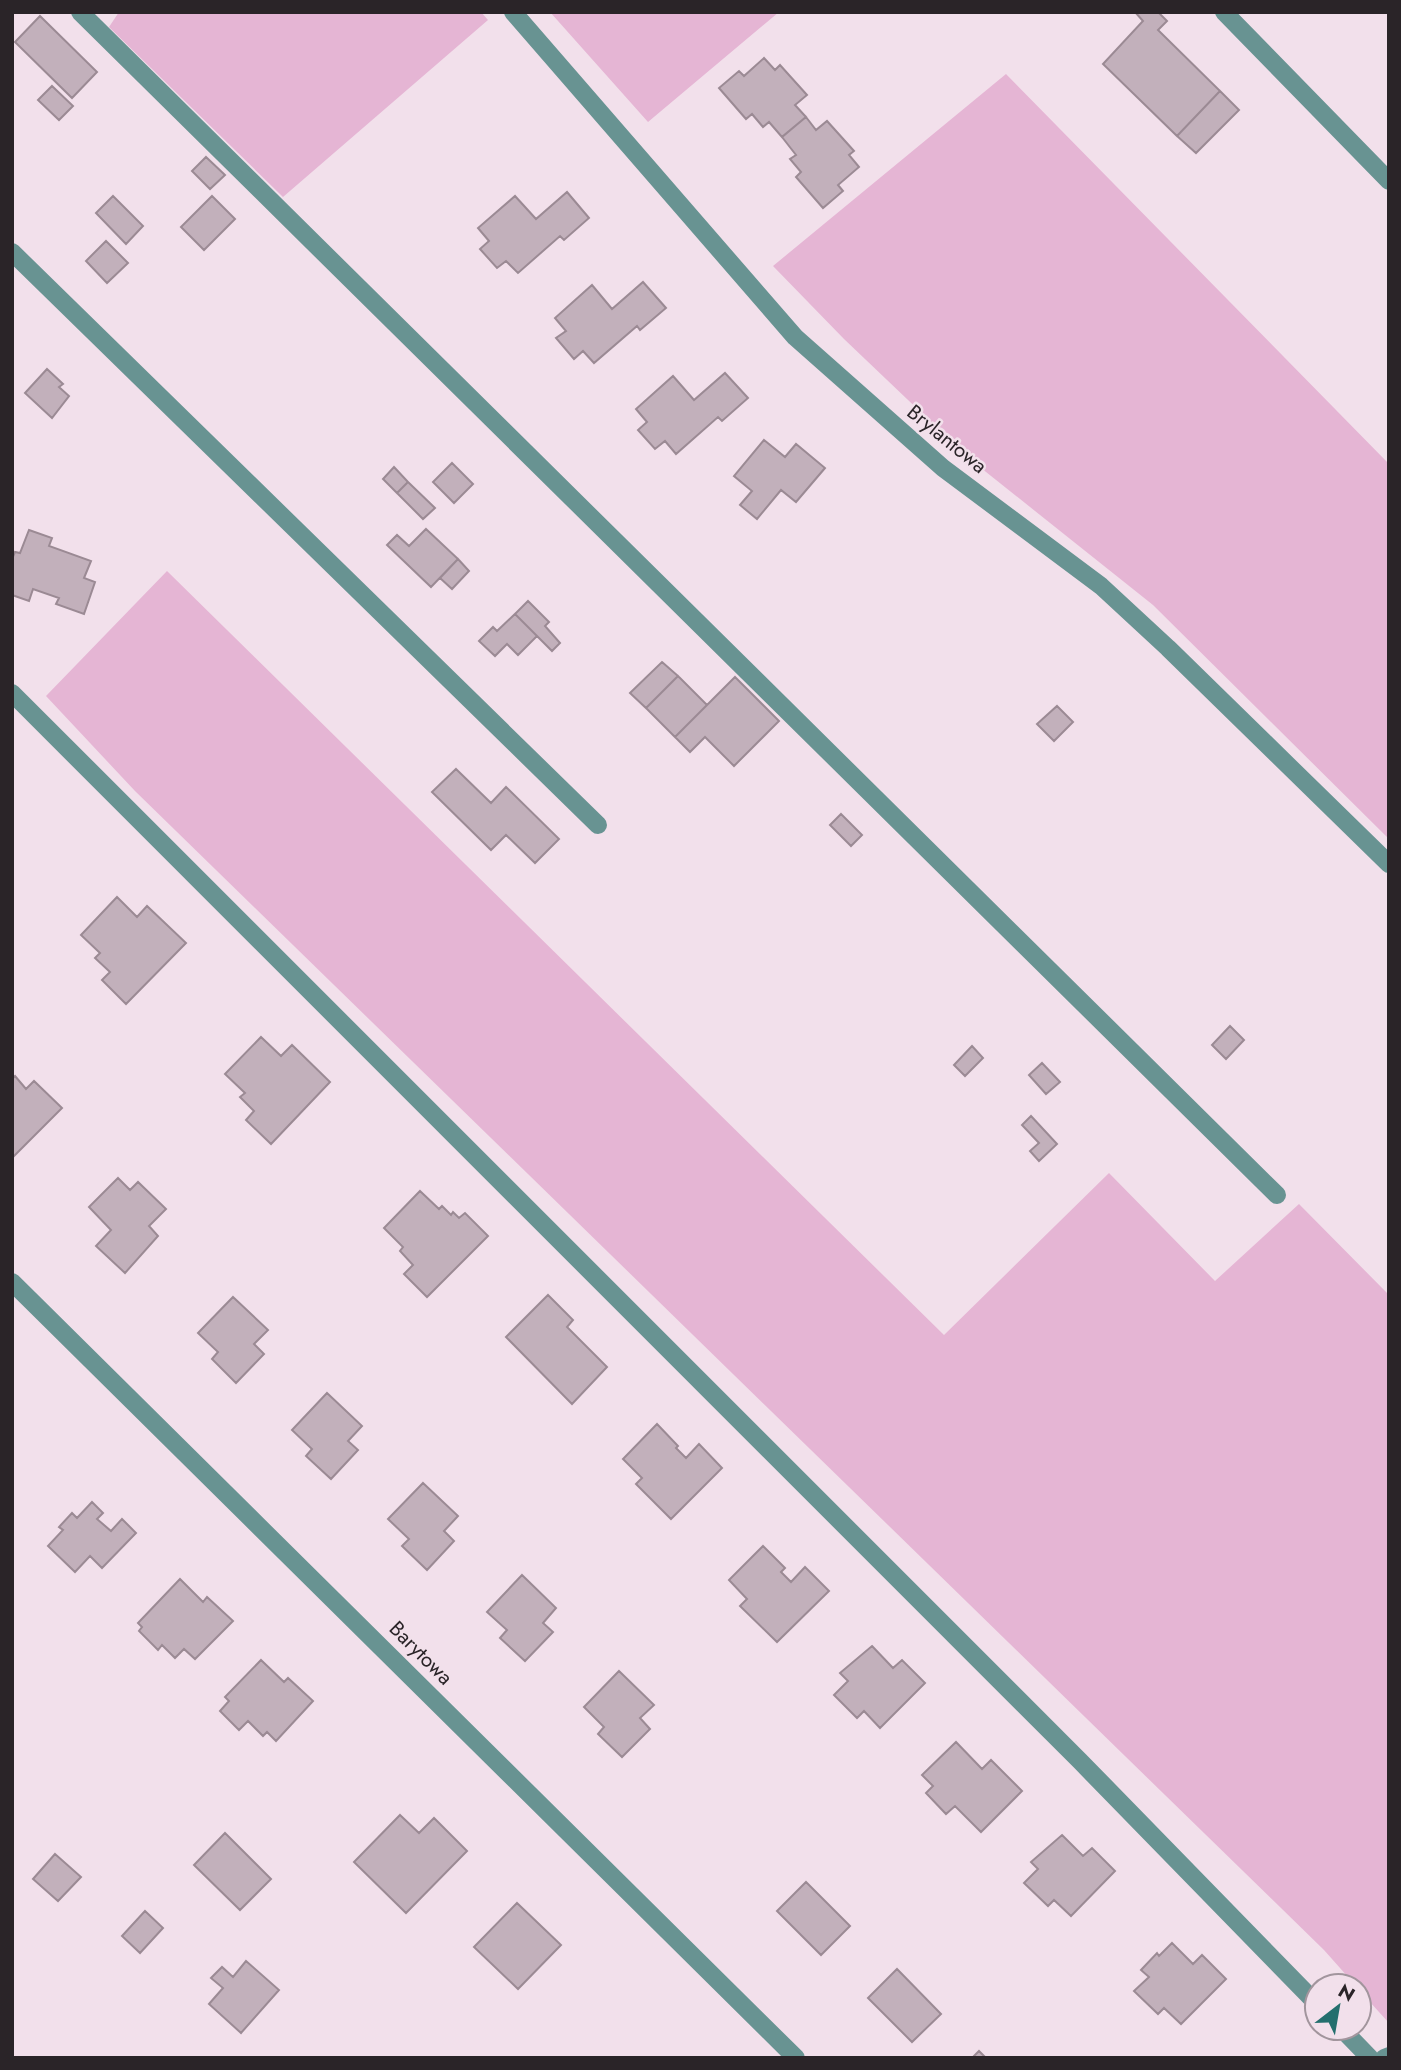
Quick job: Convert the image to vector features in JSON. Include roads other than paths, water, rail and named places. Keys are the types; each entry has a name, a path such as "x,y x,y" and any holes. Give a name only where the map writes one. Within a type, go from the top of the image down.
{"street":[{"path":"80,12 1277,1195"},
{"name":"Brylantowa","path":"513,12 795,337 943,468 1101,586 1389,864"},
{"path":"1224,12 1389,181"},
{"path":"12,252 598,825"},
{"path":"12,693 1080,1761 1303,1990"},
{"name":"Barytowa","path":"12,1282 796,2058"},
{"path":"1355,2042 1370,2058"},
{"path":"1384,2058 1389,2056"}]}
